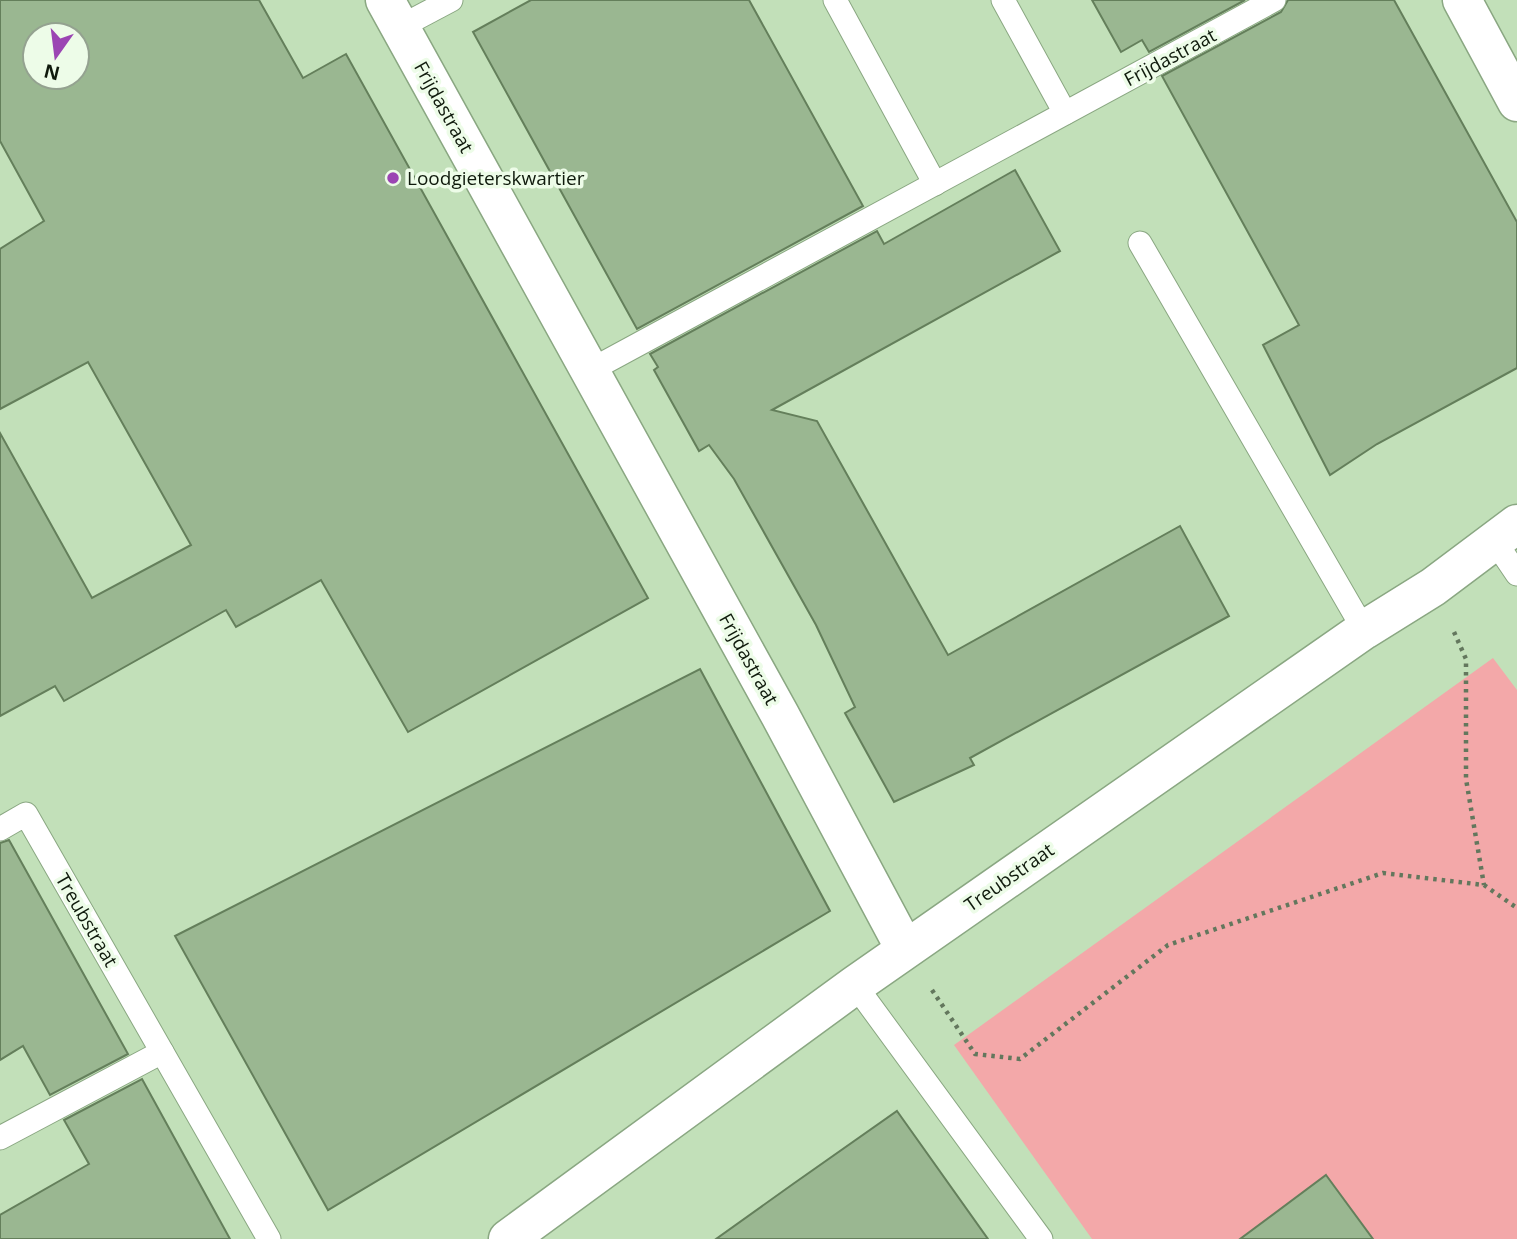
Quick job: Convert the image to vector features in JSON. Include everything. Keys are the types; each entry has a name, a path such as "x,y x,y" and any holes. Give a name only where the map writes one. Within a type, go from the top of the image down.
{"street":[{"path":"1462,0 1517,102"},
{"name":"Frijdastraat","path":"392,14 905,949"},
{"name":"Treubstraat","path":"508,1239 905,949 1364,631 1433,587 1506,532"}],"lane":[{"name":"Frijdastraat","path":"392,14 451,0"},
{"path":"835,0 935,184"},
{"path":"1003,0 1065,113"},
{"name":"Frijdastraat","path":"589,371 1274,0"},
{"path":"1140,243 1364,631"},
{"path":"1506,532 1517,574"},
{"name":"Treubstraat","path":"0,829 26,814 269,1239"},
{"path":"855,985 1041,1239"},
{"path":"0,1138 162,1052"}],"path":[{"path":"1433,587 1466,659 1466,779 1484,885"},
{"path":"905,949 975,1054 1020,1059 1168,945 1382,873 1484,885 1517,908"}],"shaded area":[{"path":"1493,658 1517,690 1517,1239 1092,1239 954,1045"}],"building":[{"path":"0,0 259,0 303,78 346,54 648,598 408,732 321,580 236,627 226,610 64,701 55,686 0,716 0,433 92,598 191,545 88,362 0,409 0,249 44,221 0,141"},
{"path":"531,0 749,0 863,206 637,329 473,32"},
{"path":"1092,0 1245,0 1149,52 1142,40 1121,52"},
{"path":"1288,0 1394,0 1517,222 1517,368 1377,444 1330,475 1263,345 1299,325 1162,76 1281,12"},
{"path":"1015,170 1060,251 772,410 817,421 948,655 1180,526 1229,616 970,758 974,765 894,802 845,713 855,707 816,625 734,479 709,445 699,451 654,370 658,367 650,354 877,231 884,244"},
{"path":"700,669 830,911 328,1210 175,936"},
{"path":"9,840 128,1054 50,1095 23,1046 0,1060 0,843"},
{"path":"142,1079 230,1239 0,1239 0,1215 89,1164 64,1120"},
{"path":"897,1111 988,1239 716,1239 793,1184"},
{"path":"1326,1175 1373,1239 1240,1239"}],"place":[{"name":"Loodgieterskwartier","path":"393,178"}]}
